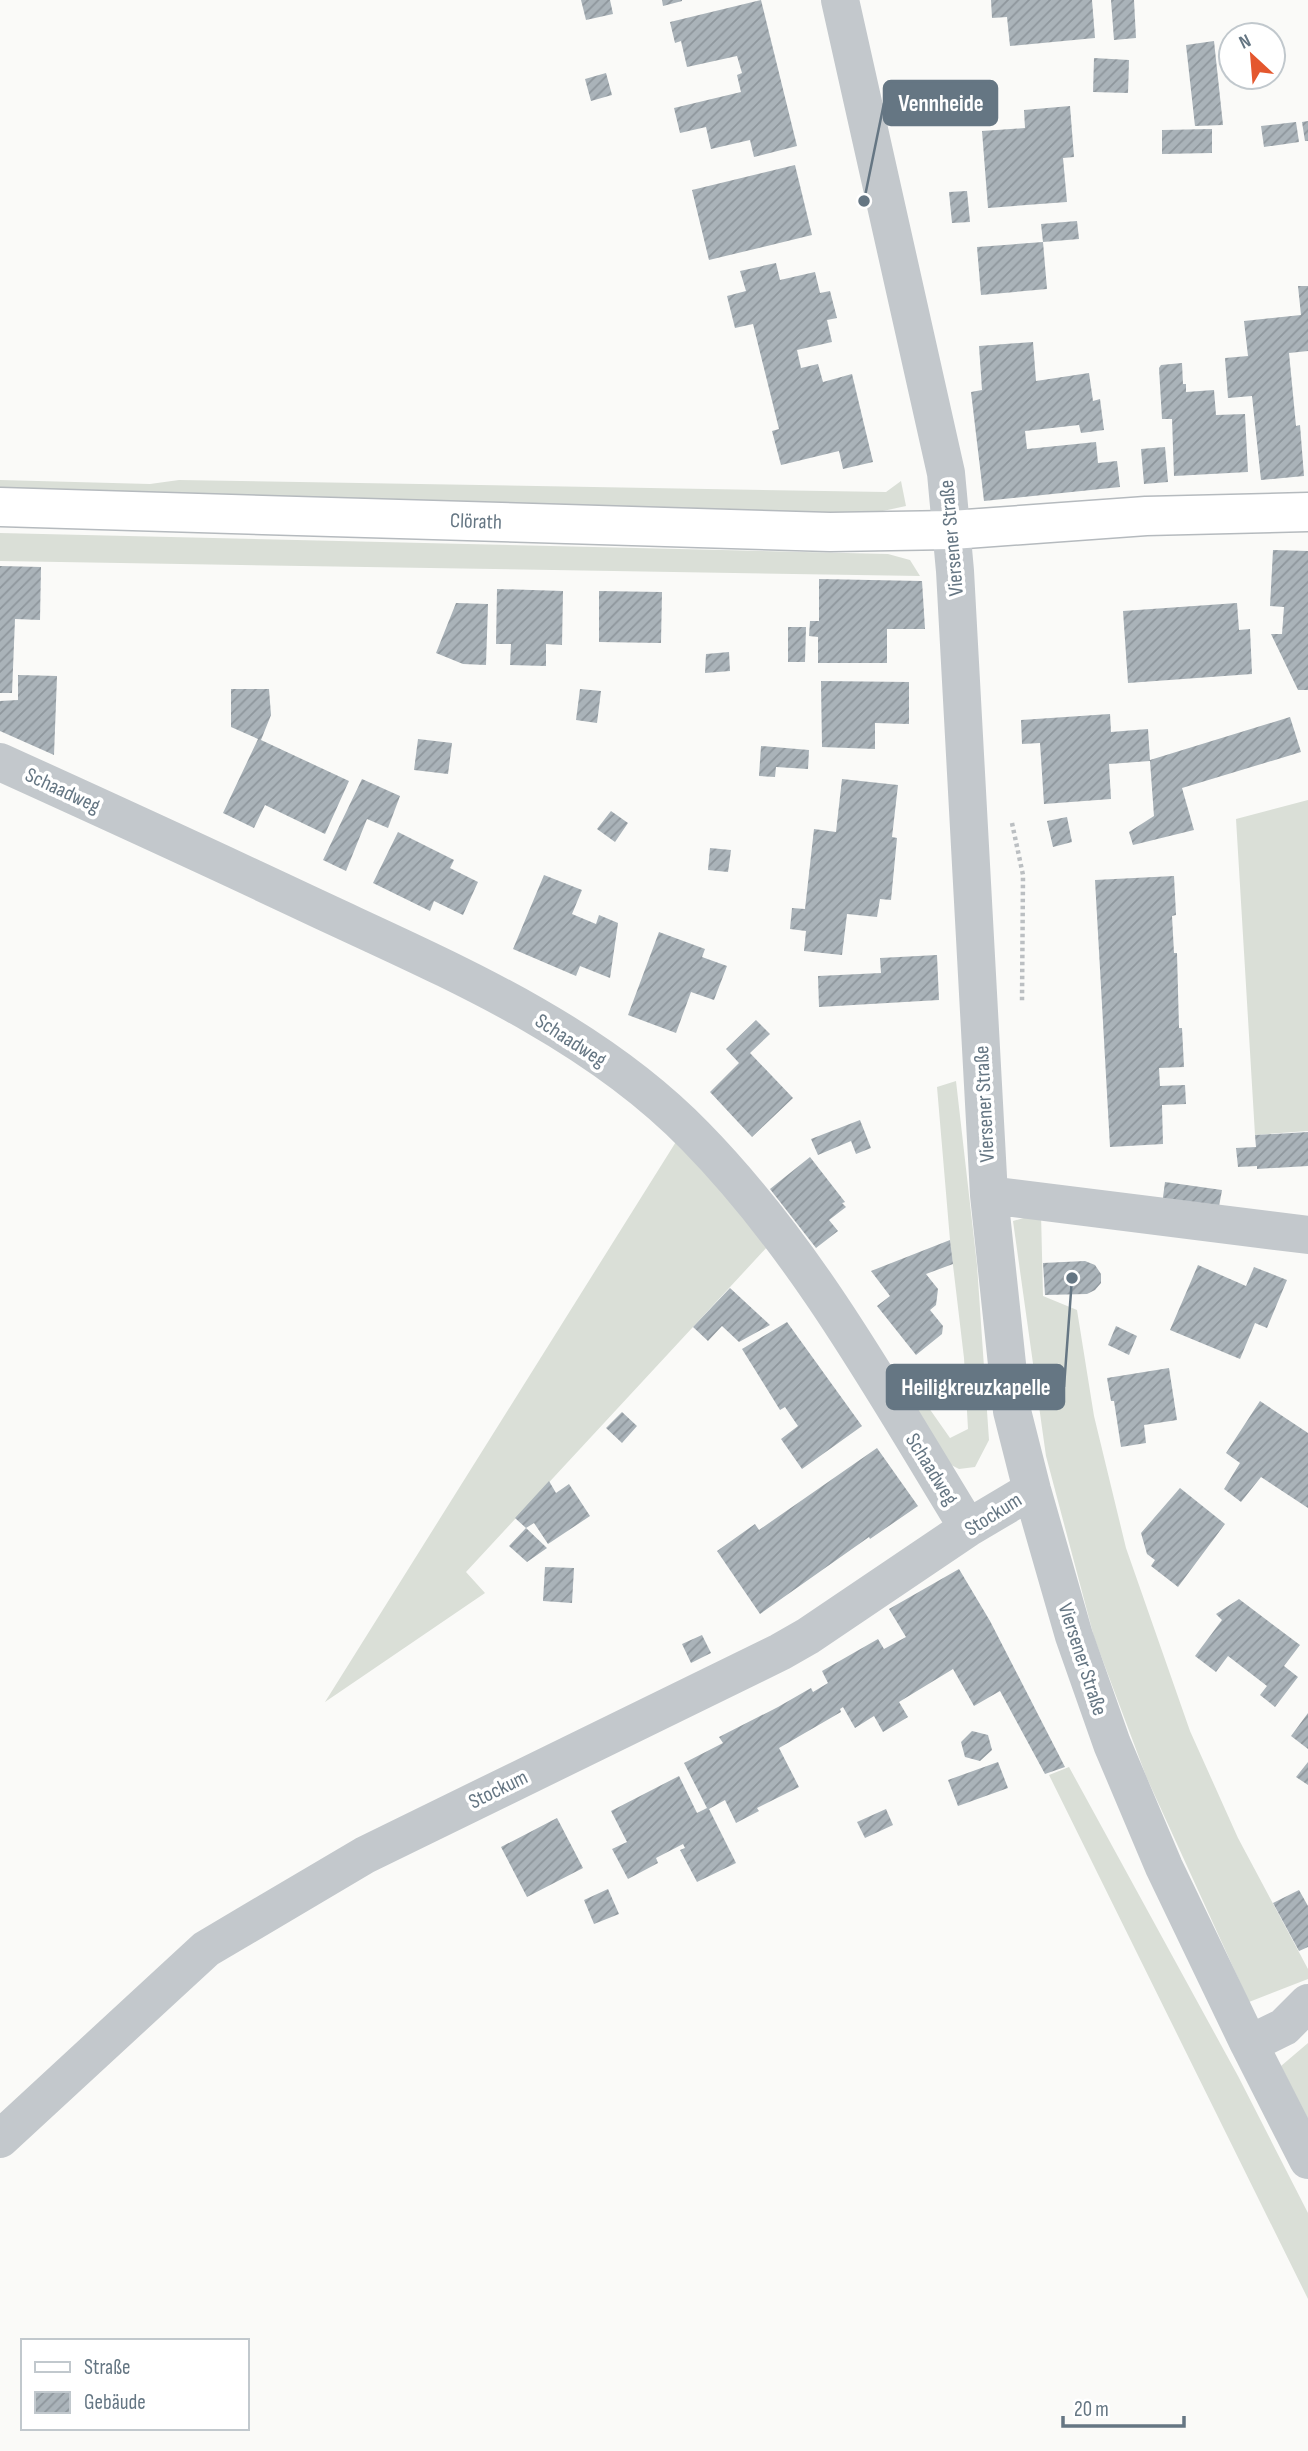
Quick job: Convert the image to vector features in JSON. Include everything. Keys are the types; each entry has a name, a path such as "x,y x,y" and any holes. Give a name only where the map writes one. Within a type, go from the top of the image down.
{"main road":[{"name":"Clörath","path":"0,507 830,532 952,530 1124,517 1308,512"}],"street":[{"name":"Viersener Straße","path":"840,0 946,473 952,530 989,1195 1012,1411 1074,1636 1112,1744 1150,1837 1308,2160"},
{"name":"Schaadweg","path":"0,761 357,926 505,999 562,1032 649,1094 696,1136 790,1247 851,1338 968,1528"},
{"path":"989,1195 1308,1235"},
{"name":"Stockum","path":"0,2139 206,1949 365,1855 780,1652 968,1528 1032,1490"},
{"path":"1249,2044 1284,2027 1308,2003"}],"path":[{"path":"1021,1010 1023,875"}],"shaded area":[{"path":"0,480 150,484 179,480 886,492 901,481 906,506 869,514 0,490"},
{"path":"0,533 888,554 910,560 920,576 0,561"},
{"path":"1308,800 1308,1131 1255,1135 1236,819"},
{"path":"956,1081 977,1265 989,1440 975,1467 959,1469 945,1462 904,1401 917,1391 950,1438 968,1429 964,1358 950,1240 937,1087"},
{"path":"679,1137 768,1246 466,1572 485,1593 325,1702"},
{"path":"1041,1213 1043,1296 1077,1310 1094,1416 1126,1548 1190,1731 1238,1838 1308,1969 1308,1979 1249,2002 1146,1776 1094,1637 1046,1456 1013,1221"},
{"path":"1069,1767 1238,2076 1308,2213 1308,2299 1049,1775"},
{"path":"1308,2043 1308,2119 1281,2066"}],"building":[{"path":"581,0 610,0 613,14 586,20"},
{"path":"662,0 682,0 682,1 663,6"},
{"path":"761,0 797,146 754,157 750,140 711,149 706,127 680,133 674,108 741,92 737,75 742,73 737,56 687,67 681,41 675,43 670,22"},
{"path":"991,0 1092,0 1095,38 1010,46 1007,17 992,18"},
{"path":"1111,0 1134,0 1136,38 1114,40"},
{"path":"1214,41 1217,91 1219,91 1223,125 1195,126 1186,45"},
{"path":"1094,58 1129,60 1128,93 1093,92"},
{"path":"606,73 612,95 591,101 585,79"},
{"path":"1070,106 1074,157 1063,158 1067,202 988,208 982,131 1025,128 1024,110"},
{"path":"1308,121 1308,141 1305,141 1302,122"},
{"path":"1296,122 1299,142 1264,147 1261,126"},
{"path":"1212,129 1212,153 1162,154 1162,130"},
{"path":"795,165 812,235 709,260 692,190"},
{"path":"967,191 970,222 952,223 949,192"},
{"path":"1077,221 1079,239 1043,242 1041,224"},
{"path":"1043,242 1047,289 981,295 977,247"},
{"path":"776,263 780,280 815,272 820,293 830,291 837,318 827,320 832,342 797,350 801,368 818,364 823,382 852,374 873,462 843,469 839,451 781,465 772,431 779,429 753,324 735,328 727,296 746,291 740,271"},
{"path":"1298,286 1308,286 1308,351 1289,353 1296,426 1300,425 1304,476 1261,480 1252,396 1228,398 1225,358 1248,356 1244,321 1301,315"},
{"path":"1033,342 1036,381 1089,373 1093,401 1100,399 1104,430 1081,433 1079,425 1025,431 1027,449 1096,442 1098,463 1117,461 1120,487 984,501 971,392 982,390 979,346"},
{"path":"1182,363 1186,392 1214,390 1216,415 1245,414 1248,472 1174,476 1172,419 1162,419 1159,368 1161,365"},
{"path":"1165,447 1168,482 1144,484 1141,449"},
{"path":"1273,550 1308,551 1308,690 1298,690 1271,634 1282,634 1284,607 1270,606"},
{"path":"0,566 41,567 40,620 15,619 12,693 0,693"},
{"path":"819,579 922,581 925,629 887,629 887,663 818,663 818,637 809,636 810,621 819,621"},
{"path":"497,589 563,591 562,645 546,644 546,666 510,665 511,644 496,644"},
{"path":"599,591 662,592 661,643 599,642"},
{"path":"456,603 488,604 486,665 463,664 436,653"},
{"path":"1237,603 1239,630 1250,629 1252,674 1128,683 1123,611"},
{"path":"788,627 806,627 805,662 788,662"},
{"path":"729,652 730,671 705,673 706,654"},
{"path":"18,675 57,676 54,755 0,731 0,701 18,700"},
{"path":"821,681 909,682 909,724 875,723 875,749 822,747"},
{"path":"231,689 269,689 271,715 261,740 349,781 325,834 265,805 254,828 223,813 258,739 231,727"},
{"path":"580,689 601,691 597,723 576,720"},
{"path":"1110,714 1111,732 1148,729 1150,760 1290,717 1301,752 1182,788 1194,830 1133,845 1129,832 1154,816 1150,761 1109,764 1111,799 1044,804 1040,743 1022,744 1021,720"},
{"path":"418,739 452,743 448,774 414,770"},
{"path":"761,746 809,750 808,769 776,767 775,777 759,776"},
{"path":"362,779 400,796 388,828 367,819 346,871 323,860"},
{"path":"842,779 898,785 892,837 897,838 891,900 880,899 877,917 847,914 842,955 804,951 806,931 790,929 792,908 805,909 814,829 836,832"},
{"path":"611,811 628,823 615,842 597,829"},
{"path":"1067,817 1072,842 1053,847 1047,821"},
{"path":"398,832 454,860 450,868 478,882 463,915 434,901 430,911 373,883"},
{"path":"710,848 731,850 728,872 708,870"},
{"path":"544,875 582,890 572,914 596,924 599,915 618,923 610,978 580,966 576,976 513,949"},
{"path":"1174,876 1176,915 1172,916 1184,1067 1159,1068 1160,1086 1185,1085 1186,1104 1162,1105 1163,1144 1110,1147 1095,880"},
{"path":"659,932 705,949 702,957 727,966 714,1000 691,992 676,1033 628,1015"},
{"path":"937,955 939,1000 819,1007 818,976 881,973 880,958"},
{"path":"756,1020 770,1034 750,1053 793,1098 752,1137 710,1092 739,1063 726,1049"},
{"path":"860,1120 871,1148 856,1154 851,1141 818,1155 811,1139"},
{"path":"1308,1132 1308,1166 1257,1169 1257,1166 1238,1167 1236,1148 1256,1147 1255,1135"},
{"path":"810,1157 845,1202 842,1203 846,1207 829,1220 838,1231 816,1248 770,1189"},
{"path":"1165,1182 1222,1190 1218,1212 1162,1205"},
{"path":"950,1240 953,1264 926,1274 938,1289 936,1305 930,1310 943,1326 942,1334 916,1355 877,1306 890,1296 871,1271"},
{"path":"1085,1261 1095,1265 1101,1274 1101,1283 1095,1290 1087,1294 1045,1295 1043,1263"},
{"path":"1198,1265 1246,1286 1254,1267 1287,1280 1267,1328 1255,1323 1240,1359 1170,1330"},
{"path":"730,1288 770,1325 739,1342 722,1326 708,1341 693,1327"},
{"path":"787,1322 862,1426 802,1469 781,1439 798,1426 785,1407 780,1410 742,1349"},
{"path":"1116,1326 1137,1336 1129,1355 1108,1345"},
{"path":"1169,1368 1177,1420 1144,1425 1146,1443 1121,1447 1114,1401 1111,1401 1107,1378"},
{"path":"1260,1401 1308,1433 1308,1508 1261,1477 1241,1502 1224,1489 1240,1463 1226,1453"},
{"path":"622,1412 637,1426 622,1443 606,1428"},
{"path":"877,1448 918,1506 760,1614 717,1551 755,1524 759,1530"},
{"path":"549,1481 556,1493 569,1484 590,1516 548,1544 534,1523 526,1528 515,1518"},
{"path":"1180,1488 1225,1524 1178,1587 1151,1566 1155,1560 1147,1554 1141,1533"},
{"path":"526,1528 547,1548 527,1562 509,1546"},
{"path":"545,1567 574,1568 572,1603 543,1601"},
{"path":"959,1569 990,1621 1065,1767 1045,1774 1000,1691 974,1706 953,1669 899,1702 908,1717 883,1732 874,1716 855,1728 843,1707 841,1712 779,1748 799,1787 757,1808 759,1811 736,1823 725,1800 709,1809 736,1863 697,1882 680,1850 685,1848 683,1844 656,1858 658,1863 628,1879 612,1849 627,1842 611,1811 679,1776 697,1813 707,1808 684,1763 723,1743 719,1737 811,1688 813,1692 828,1683 822,1671 878,1639 884,1649 906,1637 889,1609"},
{"path":"1239,1599 1300,1645 1284,1666 1298,1677 1275,1707 1260,1695 1267,1686 1228,1656 1216,1672 1195,1656 1222,1620 1216,1614"},
{"path":"702,1635 711,1653 691,1663 682,1644"},
{"path":"1308,1713 1308,1749 1291,1736"},
{"path":"972,1731 988,1735 992,1750 980,1761 965,1757 961,1742"},
{"path":"998,1762 1008,1788 958,1806 948,1780"},
{"path":"1308,1762 1308,1785 1296,1777"},
{"path":"886,1809 893,1825 865,1838 857,1822"},
{"path":"557,1818 583,1868 527,1897 501,1847"},
{"path":"608,1889 619,1914 594,1924 584,1900"},
{"path":"1299,1890 1308,1906 1308,1947 1299,1951 1273,1903"}],"place":[{"name":"Vennheide","path":"864,201"},
{"name":"Heiligkreuzkapelle","path":"1072,1278"}]}
